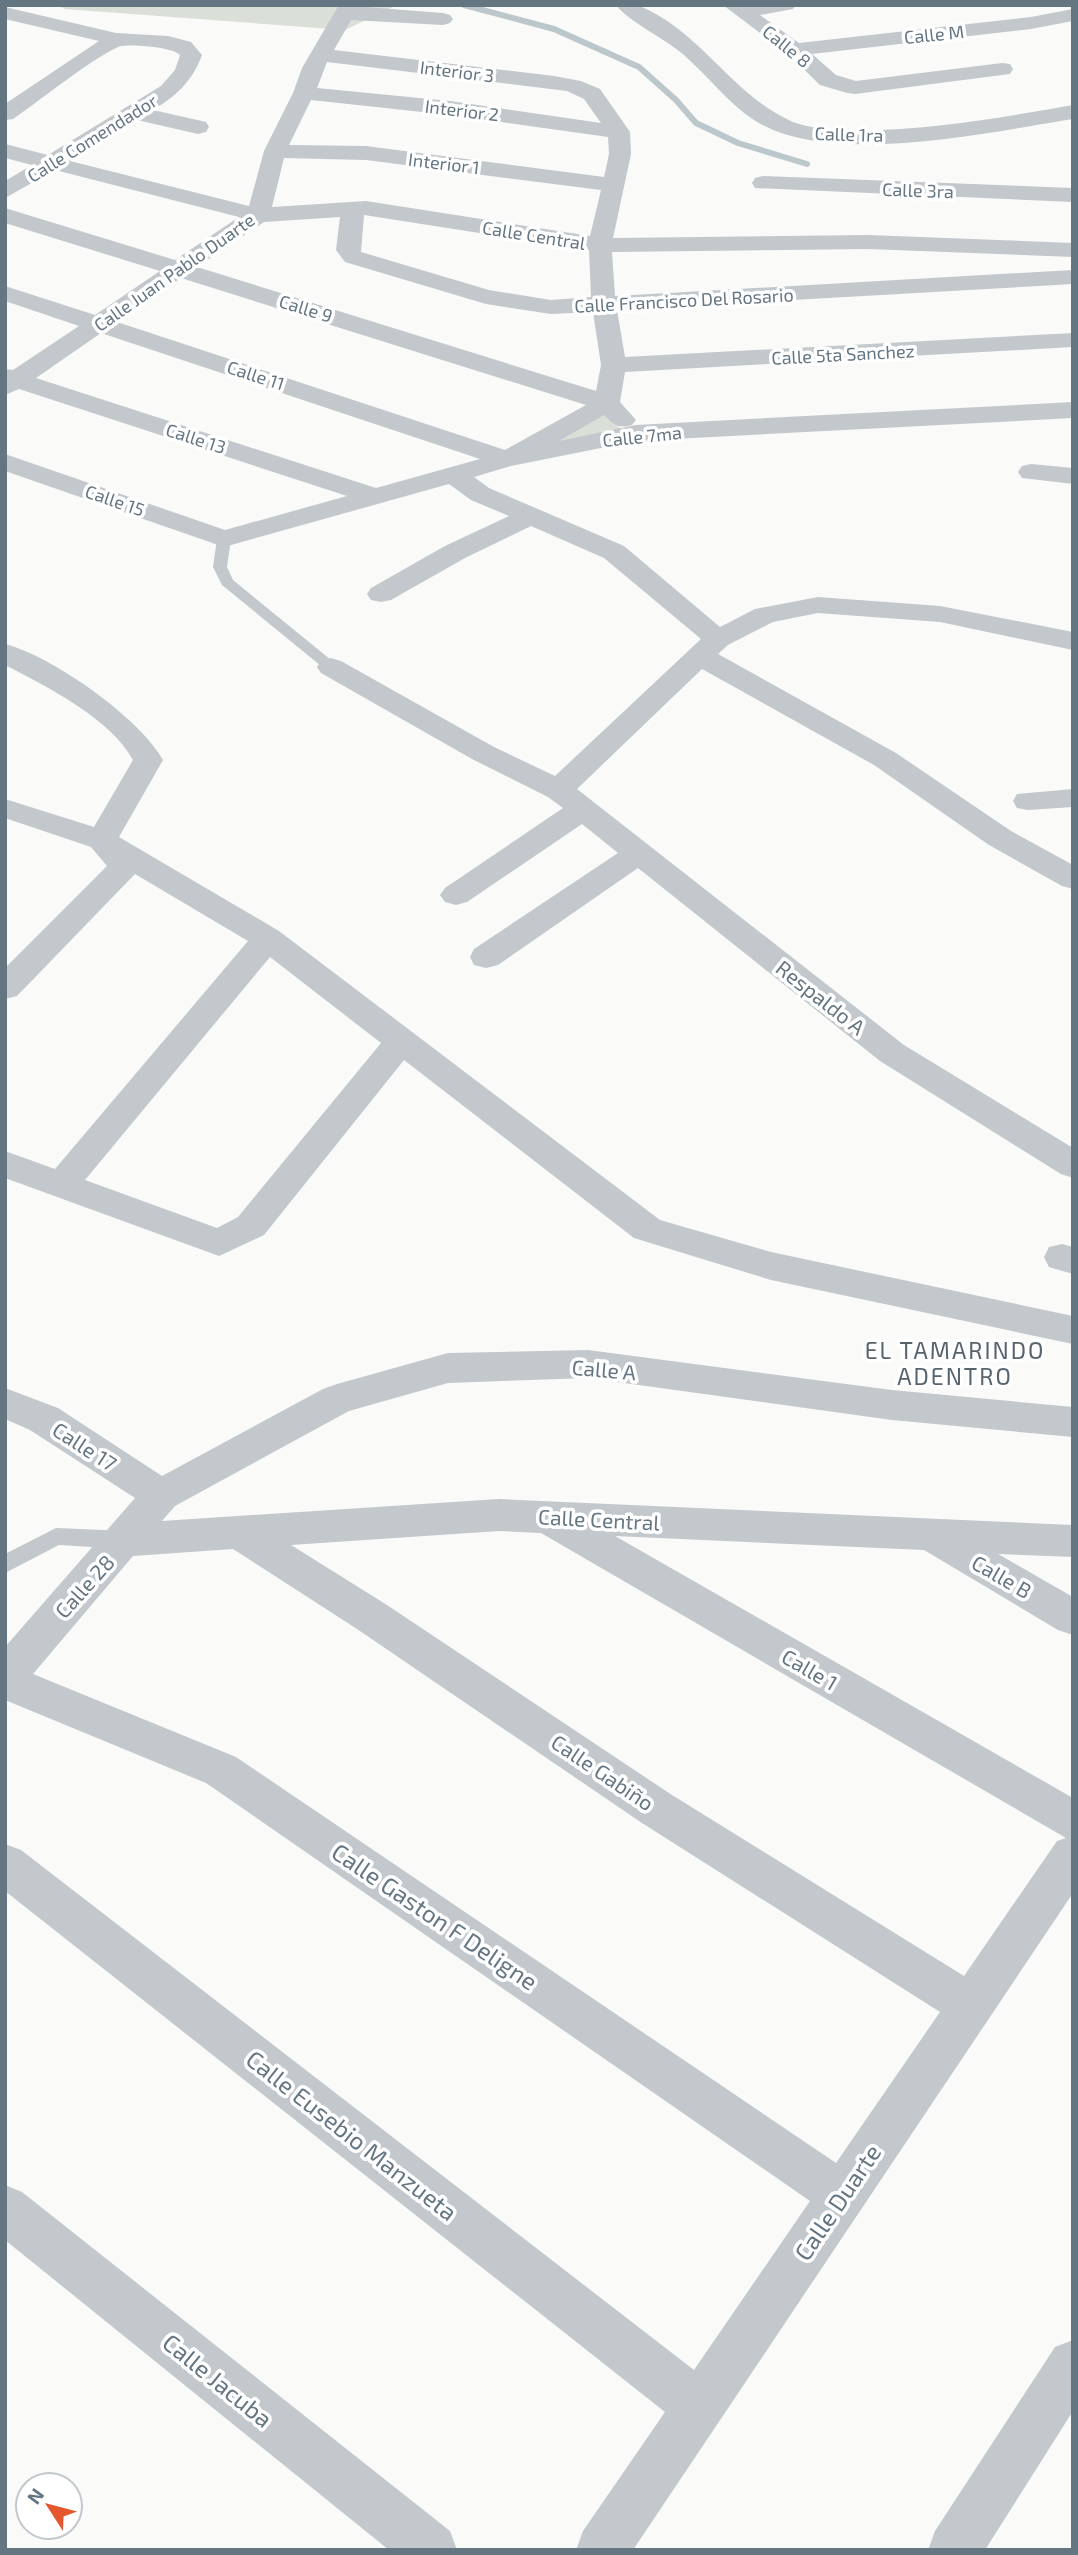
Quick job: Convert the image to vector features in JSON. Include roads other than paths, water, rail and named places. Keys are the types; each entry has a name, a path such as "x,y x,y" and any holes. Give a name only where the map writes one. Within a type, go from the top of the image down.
{"street":[{"name":"Calle 1ra","path":"626,5 683,43 764,117 788,130 832,137 929,134 1073,112"},
{"path":"738,8 786,5"},
{"name":"Calle 8","path":"738,8 795,50 828,80 840,85 855,88 956,76"},
{"path":"347,9 443,19"},
{"name":"Calle Juan Pablo Duarte","path":"9,381 101,323 258,215 275,151 320,55 347,9"},
{"path":"5,12 116,39"},
{"name":"Calle M","path":"795,50 1031,23 1073,15"},
{"path":"1031,23 1073,38"},
{"path":"916,37 956,76 1002,69"},
{"path":"5,114 116,39"},
{"name":"Calle Comendador","path":"5,191 169,91 185,71 191,55 184,47 168,42 116,39"},
{"name":"Interior 3","path":"320,55 573,86 592,94 619,132"},
{"path":"19,82 45,89"},
{"name":"Interior 2","path":"304,93 450,108 619,132"},
{"path":"136,113 198,127"},
{"path":"506,459 607,402 614,365 604,306 600,246 620,154 619,132"},
{"name":"Calle Central","path":"5,151 258,215 353,208 600,246 868,242 1073,250"},
{"name":"Interior 1","path":"275,151 366,153 613,186"},
{"name":"Calle 3ra","path":"763,183 1073,195"},
{"name":"Calle Francisco Del Rosario","path":"353,208 348,250 353,257 419,278 518,304 551,307 604,306 1073,277"},
{"name":"Calle 9","path":"5,215 607,402"},
{"name":"Calle 11","path":"5,293 506,459"},
{"name":"Calle 5ta Sanchez","path":"614,365 1073,340"},
{"name":"Calle 13","path":"9,381 374,496"},
{"path":"607,402 636,433"},
{"name":"Calle 7ma","path":"224,539 506,459 636,433 1073,410"},
{"name":"Calle 15","path":"5,462 224,539"},
{"path":"1031,472 1073,476"},
{"path":"453,474 480,494 614,552 709,647 885,759 1000,838 1073,879"},
{"path":"381,594 455,552 531,516"},
{"path":"456,895 572,799 613,736 709,647 765,615 818,605 940,614 1073,641"},
{"path":"5,653 108,716 145,748 148,760 102,840"},
{"name":"Respaldo A","path":"331,667 483,753 572,799 638,854 892,1052 1073,1165"},
{"path":"1028,801 1073,798"},
{"path":"5,808 102,840 268,939 647,1229 771,1266 1073,1330"},
{"path":"9,979 120,873 123,865 120,858 102,840"},
{"path":"486,957 638,854"},
{"path":"61,1185 268,939"},
{"path":"5,1164 219,1243 251,1226 401,1041"},
{"name":"Calle A","path":"161,1495 337,1399 448,1368 588,1364 892,1405 1073,1422"},
{"name":"Calle 17","path":"5,1403 44,1419 161,1495"},
{"name":"Calle 28","path":"5,1679 83,1585 126,1540 161,1495"},
{"name":"Calle Central","path":"126,1540 499,1515 1073,1541"},
{"name":"Calle 1","path":"547,1517 1073,1821"},
{"name":"Calle Gabiño","path":"240,1532 372,1616 657,1809 970,2005"},
{"name":"Calle B","path":"932,1535 1073,1618"},
{"name":"Calle Gaston F Deligne","path":"5,1679 221,1770 842,2195"},
{"name":"Calle Duarte","path":"602,2550 1073,1855"},
{"name":"Calle Eusebio Manzueta","path":"5,1864 699,2406"},
{"name":"Calle Jacuba","path":"5,2209 431,2550"},
{"path":"954,2550 1073,2365"}],"lane":[{"path":"224,539 220,567 227,582 331,667"},
{"path":"5,1564 56,1536 126,1540"}],"waterway":[{"path":"464,5 554,29 639,67 676,100 696,123 738,143 807,164"}],"district":[{"name":"EL TAMARINDO ADENTRO","path":"955,1363"}]}
